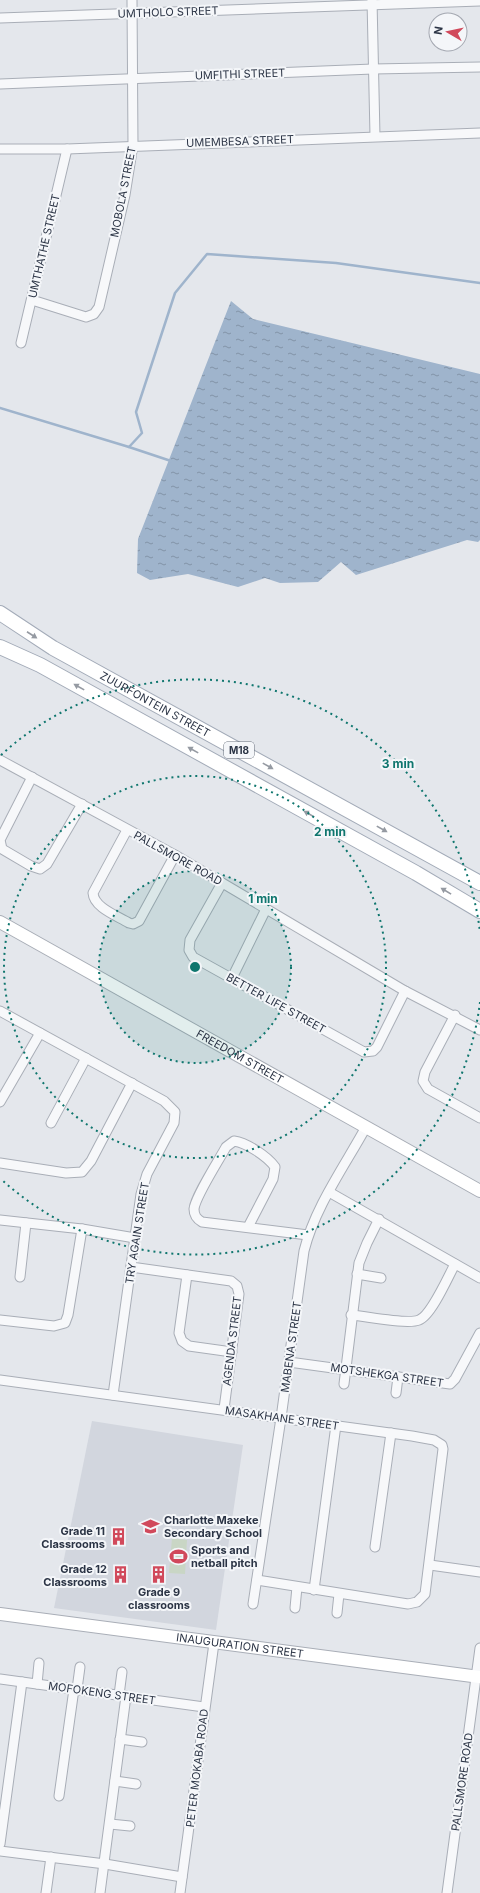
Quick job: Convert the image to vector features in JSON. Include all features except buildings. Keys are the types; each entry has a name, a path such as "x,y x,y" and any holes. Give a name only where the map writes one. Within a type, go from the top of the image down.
{"main road":[{"name":"ZUURFONTEIN STREET","path":"0,613 53,648 480,883"},
{"name":"ZUURFONTEIN STREET","path":"0,647 40,665 410,869 480,911"}],"street":[{"name":"MOBOLA STREET","path":"32,300 82,317 90,317 96,312 124,195 133,145 132,0"},
{"name":"UMTHOLO STREET","path":"0,18 132,14 372,2 480,1"},
{"path":"372,2 375,136"},
{"name":"UMFITHI STREET","path":"0,84 373,69 480,67"},
{"name":"UMEMBESA STREET","path":"0,149 67,149 133,145 480,133"},
{"name":"UMTHATHE STREET","path":"21,343 67,149"},
{"name":"PALLSMORE ROAD","path":"0,760 175,855 405,991 480,1030"},
{"path":"32,777 0,840 2,849 31,866 40,869 47,864 82,804"},
{"path":"127,830 93,893 94,900 100,906 129,923 133,924 139,921 175,855"},
{"name":"BETTER LIFE STREET","path":"222,883 190,940 189,950 194,957 360,1050 368,1052 373,1051 377,1046 405,991"},
{"path":"232,978 266,909"},
{"name":"FREEDOM STREET","path":"0,922 480,1191"},
{"name":"TRY AGAIN STREET","path":"0,1011 132,1083 168,1104 175,1112 176,1117 172,1129 144,1183 113,1395"},
{"path":"455,1016 425,1072 423,1081 428,1089 480,1118"},
{"path":"0,1102 40,1033"},
{"path":"51,1123 86,1058"},
{"path":"0,1163 66,1173 82,1172 91,1161 132,1083"},
{"name":"MABENA STREET","path":"253,1604 304,1251 308,1235 319,1209 366,1127"},
{"path":"248,1227 273,1179 275,1167 267,1159 242,1143 234,1141 226,1147 196,1203 195,1214 197,1219 202,1222 308,1235"},
{"path":"329,1192 379,1219 480,1278"},
{"path":"344,1384 357,1274 362,1253 379,1219"},
{"path":"0,1220 82,1229 135,1238"},
{"path":"20,1277 26,1223"},
{"path":"0,1320 54,1326 65,1323 68,1315 82,1229"},
{"path":"352,1315 406,1321 418,1320 428,1313 455,1264"},
{"name":"AGENDA STREET","path":"131,1267 231,1281 237,1286 239,1294 224,1410"},
{"path":"357,1274 381,1278"},
{"path":"187,1275 180,1333 182,1341 189,1346 232,1352"},
{"name":"MOTSHEKGA STREET","path":"289,1362 452,1383 480,1333"},
{"path":"396,1393 398,1377"},
{"name":"MASAKHANE STREET","path":"0,1380 391,1433 434,1440 442,1445 430,1564 425,1594 417,1602 408,1604 339,1594"},
{"path":"314,1590 336,1425"},
{"path":"375,1547 391,1433"},
{"path":"430,1564 480,1572"},
{"path":"257,1580 339,1594 337,1613"},
{"path":"295,1608 297,1588"},
{"name":"INAUGURATION STREET","path":"0,1614 478,1677"},
{"name":"PETER MOKABA ROAD","path":"180,1893 204,1707 214,1643"},
{"name":"PALLSMORE ROAD","path":"447,1893 478,1677 480,1648"},
{"path":"37,1684 39,1663"},
{"path":"59,1796 75,1689 80,1667"},
{"path":"100,1893 105,1864 120,1738 122,1672"},
{"name":"MOFOKENG STREET","path":"0,1679 204,1707"},
{"path":"0,1844 22,1682"},
{"path":"120,1738 142,1742"},
{"path":"115,1781 136,1784"},
{"path":"110,1824 130,1826"},
{"path":"0,1850 105,1864 182,1877"},
{"path":"46,1893 51,1857"}],"shaded area":[{"name":"Charlotte Maxeke Secondary School","path":"92,1421 243,1445 216,1630 54,1608"}],"green space":[{"name":"Sports and netball pitch","path":"172,1538 187,1540 185,1574 169,1573"}],"water":[{"path":"231,301 253,319 480,374 480,540 478,542 467,540 356,575 341,562 318,582 280,583 265,578 238,587 188,574 150,580 137,573 138,539"}],"waterway":[{"path":"0,408 129,447 142,433 136,412 175,293 207,254 336,263 480,283"},
{"path":"129,447 171,461"}],"place":[{"name":"Charlotte Maxeke Secondary School","path":"151,1526"},
{"name":"Grade 11 Classrooms","path":"118,1537"},
{"name":"Sports and netball pitch","path":"178,1556"},
{"name":"Grade 9 classrooms","path":"159,1574"},
{"name":"Grade 12 Classrooms","path":"120,1575"}]}
